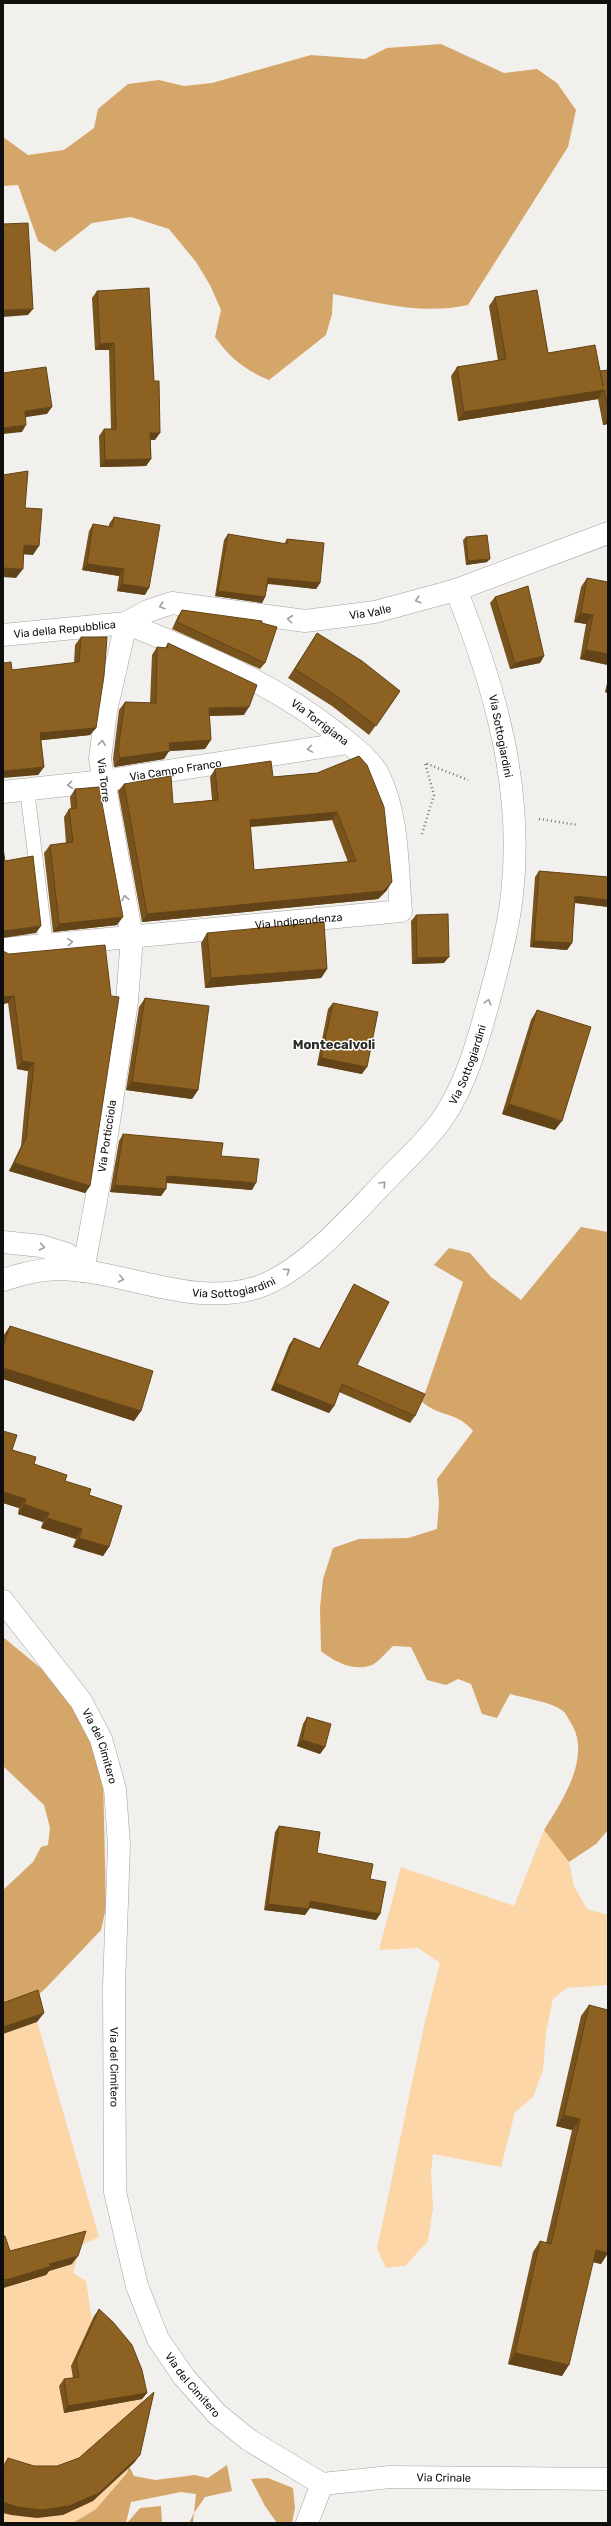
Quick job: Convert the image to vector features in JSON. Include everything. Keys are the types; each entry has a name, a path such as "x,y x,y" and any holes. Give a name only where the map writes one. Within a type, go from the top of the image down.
{"street":[{"name":"Via Valle","path":"126,623 148,611 172,603 305,621 375,612 456,590 608,533"},
{"name":"Via Sottogiardini","path":"83,1271 176,1290 209,1294 254,1288 268,1283 329,1239 430,1134 452,1103 465,1076 492,988 512,896 515,867 513,815 508,768 496,704 487,672 456,590"},
{"name":"Via della Repubblica","path":"3,636 126,623"},
{"name":"Via Torrigiana","path":"126,623 195,652 275,690 316,717 367,759 378,774 392,823 401,911"},
{"name":"Via Torre","path":"126,623 106,711 100,759 132,937 127,1001"},
{"name":"Via Campo Franco","path":"3,792 103,781 348,743"},
{"name":"Via Indipendenza","path":"3,949 401,911"},
{"name":"Via Porticciola","path":"83,1271 102,1168 127,1001"},
{"path":"3,1242 41,1246 67,1254 83,1271"},
{"path":"3,1280 36,1271 59,1269 83,1271"},
{"name":"Via del Cimitero","path":"3,1601 81,1701 102,1738 115,1789 119,1845 114,1986 115,2192 137,2286 158,2339 184,2377 216,2414 249,2440 322,2484"},
{"name":"Via Crinale","path":"322,2484 390,2477 608,2479"},
{"path":"307,2523 322,2484"}],"lane":[{"path":"26,790 46,945"}],"path":[{"path":"421,837 434,795 425,763 468,780"},
{"path":"513,815 578,824"}],"shaded area":[{"path":"441,44 504,73 537,69 557,83 576,110 568,147 468,305 434,309 400,307 333,294 332,314 326,335 269,380 245,368 226,351 215,337 221,310 210,285 196,262 169,229 131,217 92,223 55,252 38,241 18,185 3,186 3,137 28,155 64,150 94,128 98,109 128,84 159,80 184,86 212,83 311,55 365,59 387,48"},
{"path":"581,1227 608,1232 608,1830 596,1844 569,1862 544,1830 566,1792 576,1764 578,1750 577,1736 564,1712 545,1703 510,1694 497,1718 482,1714 471,1684 458,1679 446,1685 427,1680 411,1647 393,1646 375,1664 365,1667 352,1667 345,1665 332,1659 321,1651 320,1608 323,1579 333,1548 359,1539 408,1538 437,1529 439,1503 437,1479 473,1431 461,1420 429,1407 422,1402 463,1282 434,1265 449,1248 470,1253 491,1277 521,1300"},
{"path":"3,1637 54,1679 94,1740 103,1774 106,1908 101,1930 45,1989 32,2000 3,2010 3,1890 33,1862 41,1847 48,1845 50,1828 44,1805 3,1766"},
{"path":"544,1830 569,1862 574,1886 587,1909 608,1915 608,1985 567,1988 553,1999 546,2033 543,2070 533,2097 515,2112 501,2167 433,2154 431,2172 433,2208 428,2241 405,2266 386,2268 377,2249 425,2021 440,1963 418,1948 379,1950 401,1867 514,1906"},
{"path":"31,2000 99,2237 81,2245 73,2273 86,2281 92,2320 142,2395 141,2432 127,2473 96,2509 73,2523 3,2523 3,2010"},
{"path":"227,2465 232,2491 205,2497 194,2513 196,2494 181,2492 131,2502 126,2523 73,2523 96,2509 127,2473 129,2466 134,2476 155,2480 195,2475 208,2478"},
{"path":"268,2478 293,2488 295,2508 292,2523 277,2523 265,2506 251,2479"},
{"path":"161,2506 162,2523 127,2523 140,2508"},
{"path":"194,2513 193,2523 189,2523"}],"building":[{"path":"28,223 33,309 3,310 3,224"},
{"path":"149,288 154,381 159,381 160,433 150,433 151,459 105,460 104,429 116,429 114,343 100,344 97,291"},
{"path":"537,290 548,353 595,345 600,371 608,370 608,408 604,390 464,412 457,367 506,359 495,297"},
{"path":"46,367 52,407 25,411 26,425 3,428 3,373"},
{"path":"28,471 25,508 42,509 39,546 24,545 23,569 3,568 3,475"},
{"path":"114,517 160,525 149,588 122,584 124,569 87,564 93,524 112,527"},
{"path":"228,534 287,544 287,539 324,543 320,583 268,578 265,597 218,591"},
{"path":"487,535 490,559 468,561 466,537"},
{"path":"587,578 608,582 608,654 586,650 593,615 581,613"},
{"path":"528,586 544,656 515,663 495,597"},
{"path":"182,610 262,621 262,623 277,627 265,663 177,622"},
{"path":"317,633 362,661 400,691 376,726 338,697 295,669"},
{"path":"81,637 107,637 104,676 96,728 40,733 44,767 3,771 3,663 11,662 12,670 79,662"},
{"path":"168,643 257,685 249,707 209,708 211,740 169,743 170,751 120,758 118,750 125,702 156,703 157,647 167,648"},
{"path":"359,756 367,765 384,807 392,882 383,891 147,914 124,784 171,776 173,804 218,800 215,769 271,761 273,777 317,773","holes":["337,812 356,861 254,870 250,820"]},
{"path":"99,787 123,917 59,924 50,845 73,842 69,809 77,808 75,789"},
{"path":"3,848 5,861 33,856 41,926 3,931"},
{"path":"539,871 608,877 608,900 575,896 572,943 534,941"},
{"path":"448,914 449,957 417,958 416,915"},
{"path":"324,922 327,969 211,978 207,933"},
{"path":"105,945 111,996 119,997 90,1186 14,1163 26,1138 34,1063 22,1061 14,996 3,997 3,951 9,954"},
{"path":"145,998 209,1006 198,1090 132,1082"},
{"path":"333,1003 378,1012 367,1067 321,1058"},
{"path":"537,1010 591,1027 562,1121 509,1104"},
{"path":"123,1134 223,1143 221,1156 259,1159 256,1183 167,1176 166,1189 115,1185"},
{"path":"354,1284 389,1302 357,1365 425,1394 415,1416 342,1384 334,1406 276,1383 294,1338 320,1349"},
{"path":"10,1326 153,1371 141,1411 3,1368 3,1347"},
{"path":"3,1431 17,1435 12,1450 36,1457 34,1464 67,1475 65,1481 91,1489 89,1495 122,1506 109,1547 79,1538 82,1529 47,1518 49,1513 24,1504 26,1499 3,1492"},
{"path":"307,1717 331,1724 325,1747 302,1740"},
{"path":"279,1826 320,1832 317,1853 373,1864 370,1879 386,1882 380,1914 310,1901 309,1909 268,1904"},
{"path":"38,1990 44,2013 3,2027 3,2003"},
{"path":"589,2005 608,2010 608,2253 596,2250 569,2365 515,2353 540,2241 551,2244 580,2119 564,2115"},
{"path":"86,2231 78,2256 49,2264 52,2266 6,2280 3,2278 3,2236 5,2236 10,2251"},
{"path":"99,2309 113,2322 132,2345 142,2370 147,2393 68,2406 64,2379 79,2377 76,2360"},
{"path":"154,2392 140,2455 99,2493 69,2506 42,2510 17,2507 3,2502 3,2467 8,2458 34,2466 57,2466 79,2458"}],"district":[{"name":"Montecalvoli","path":"334,1044"}]}
